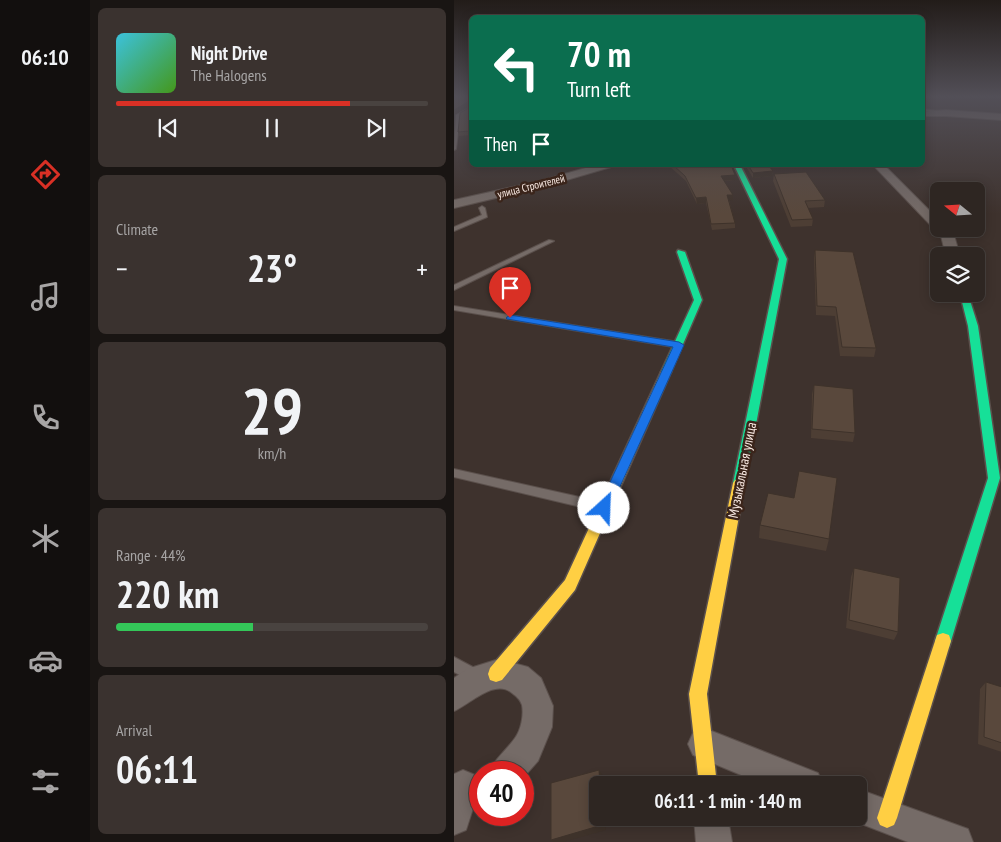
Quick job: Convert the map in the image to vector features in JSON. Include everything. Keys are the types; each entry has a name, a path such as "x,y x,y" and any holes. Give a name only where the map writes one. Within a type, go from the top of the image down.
{"street":[{"name":"улица Строителей","path":"454,204 542,184 600,167"},
{"name":"Музыкальная улица","path":"707,776 698,694 784,259 738,167"},
{"path":"880,167 930,218"},
{"path":"454,696 476,672 570,585 698,300 681,252"},
{"path":"955,842 873,812 994,478 974,326 966,302"},
{"path":"476,672 511,675 525,681 534,692 538,708 537,726 530,745 518,761"},
{"path":"704,744 784,776"},
{"path":"712,826 714,842"}],"lane":[{"path":"454,149 457,135"},
{"path":"454,229 485,216 482,208"},
{"path":"454,288 551,240"},
{"path":"454,308 679,345"},
{"path":"454,474 604,508"}],"building":[{"path":"675,167 732,167 735,175 721,176 733,195 727,195 735,223 711,224 706,197 696,198 685,176"},
{"path":"749,167 770,167 773,171 753,173"},
{"path":"806,172 825,200 805,201 813,219 792,220 774,174"},
{"path":"815,250 853,252 876,348 842,347 836,307 817,306"},
{"path":"814,385 853,389 855,433 812,429"},
{"path":"799,471 837,478 829,539 760,525 768,493 794,498"},
{"path":"854,568 900,578 898,632 849,620"},
{"path":"986,682 1002,687 1002,743 984,737"},
{"path":"599,770 599,776 589,776 589,826 599,826 551,840 551,783"}],"traffic: fast":[{"path":"738,167 783,259 739,483"},
{"path":"666,372 698,300 681,252"},
{"path":"943,641 994,478 973,326 966,302"}],"traffic: slow":[{"path":"496,674 570,585 666,372"},
{"path":"707,776 698,694 739,483"},
{"path":"887,818 943,641"}],"route":[{"path":"510,318 679,345 604,508"}]}
